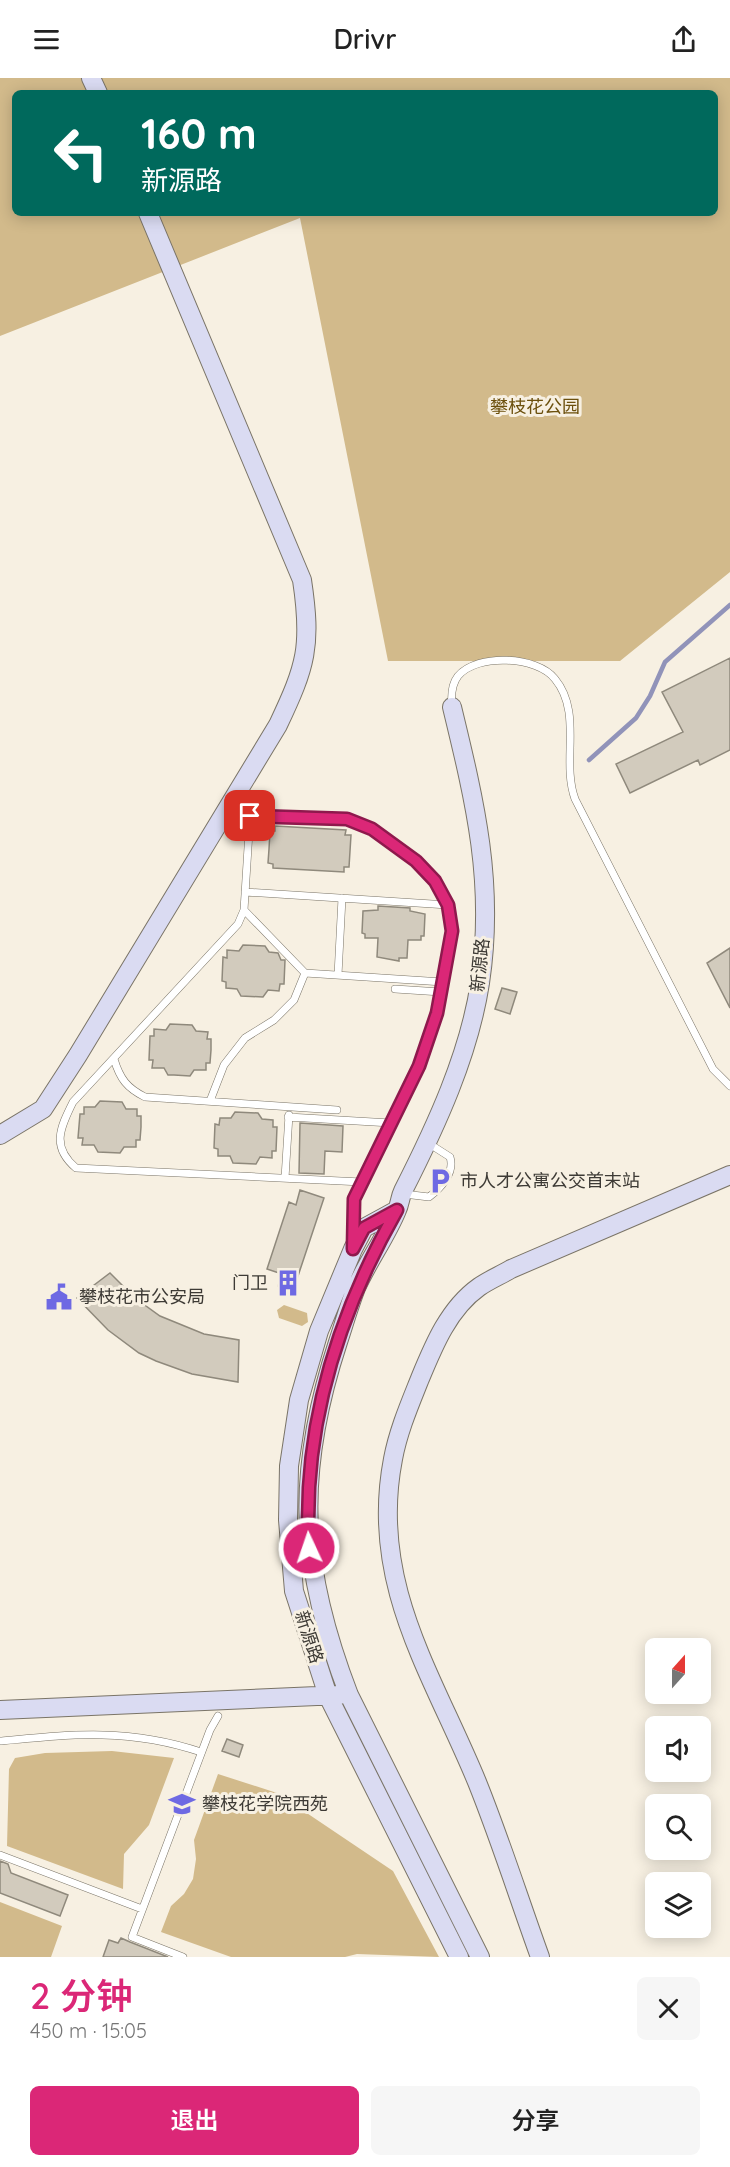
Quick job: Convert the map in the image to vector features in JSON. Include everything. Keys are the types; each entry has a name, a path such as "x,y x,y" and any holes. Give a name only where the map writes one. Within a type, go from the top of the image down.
{"street":[{"path":"0,1135 43,1109 78,1055 278,725 297,686 306,655 309,625 302,580 149,216"},
{"name":"新源路","path":"452,707 477,810 483,852 483,934 480,982 469,1033 428,1142 356,1288 323,1387 310,1455 306,1505 309,1548 316,1594 331,1650 349,1695 480,1957"},
{"path":"540,1957 477,1782 406,1622 390,1565 387,1511 393,1458 408,1408 435,1343 455,1312 479,1287 511,1269 730,1175"},
{"name":"新源路","path":"399,1202 364,1228 353,1249 307,1370 299,1400 289,1466 288,1520 294,1591 328,1696 459,1957"},
{"path":"0,1710 349,1695"}],"lane":[{"path":"452,707 456,678 462,671 477,665 526,661 548,671 556,680 568,704 569,776 575,800 713,1070 730,1086"},
{"path":"353,1249 354,1199 419,1066 437,1013 452,931 448,905 435,881 416,861 372,829 347,819 250,816 244,910 238,924 73,1102 64,1121 60,1140 63,1157 76,1168 362,1182"},
{"path":"245,892 448,905"},
{"path":"338,975 342,898"},
{"path":"244,910 305,973 443,981"},
{"path":"210,1101 224,1065 245,1038 274,1020 294,1000 305,973"},
{"path":"395,989 441,992"},
{"path":"114,1059 119,1076 129,1089 145,1097 337,1110"},
{"path":"285,1178 289,1107"},
{"path":"288,1117 391,1123"},
{"path":"399,1202 429,1197 444,1183 451,1170 450,1157 428,1142"},
{"path":"183,1957 132,1937 201,1752 218,1716"},
{"path":"0,1741 61,1735 130,1736 165,1740 201,1752"},
{"path":"0,1855 142,1909"}],"green space":[{"name":"攀枝花公园","path":"0,78 730,78 730,572 620,661 388,661 300,218 0,336"},
{"path":"284,1305 307,1313 308,1322 302,1326 279,1318 277,1310"},
{"path":"112,1751 174,1758 149,1825 124,1854 123,1889 7,1846 9,1769 15,1758 45,1753"},
{"path":"218,1774 277,1793 393,1871 439,1957 357,1954 345,1957 231,1957 161,1932 171,1906 184,1894 193,1879 196,1859 194,1840"},
{"path":"0,1902 62,1926 51,1957 0,1957"}],"building":[{"path":"730,658 730,750 700,765 698,760 630,793 616,764 683,732 662,692"},
{"path":"275,826 346,830 345,835 351,835 349,867 344,867 344,872 273,868 273,864 268,863 270,831 275,831"},
{"path":"378,906 410,908 410,911 425,914 424,936 421,936 421,940 408,940 407,958 399,958 399,961 377,957 378,938 365,938 365,934 362,933 363,911 378,910"},
{"path":"243,945 265,946 269,952 278,953 281,960 285,960 284,984 280,984 279,991 268,990 263,997 241,996 237,989 226,988 226,982 222,981 223,957 227,958 227,950 239,951"},
{"path":"730,948 730,1008 707,963"},
{"path":"502,988 517,992 510,1014 495,1009"},
{"path":"170,1024 192,1025 196,1031 208,1032 207,1039 211,1039 211,1050 210,1063 206,1063 206,1070 194,1070 190,1076 168,1075 164,1068 152,1068 153,1060 149,1060 150,1036 154,1036 154,1029 166,1030"},
{"path":"100,1101 122,1102 126,1109 137,1109 137,1116 141,1116 141,1127 140,1140 136,1140 136,1147 124,1147 120,1153 98,1152 94,1145 82,1145 83,1138 78,1138 80,1114 84,1114 84,1107 95,1107"},
{"path":"235,1112 258,1113 262,1119 273,1120 273,1127 277,1127 276,1151 272,1151 272,1158 260,1157 256,1164 233,1163 230,1156 218,1156 218,1149 214,1148 215,1124 219,1125 220,1118 231,1118"},
{"path":"300,1123 343,1126 342,1152 325,1151 324,1174 299,1173"},
{"path":"300,1190 324,1198 293,1291 278,1286 282,1274 267,1269 289,1202 296,1205"},
{"path":"110,1273 135,1298 160,1316 204,1334 239,1340 238,1382 192,1374 156,1361 139,1353 108,1330 77,1298"},
{"path":"227,1739 243,1745 239,1757 222,1751"},
{"path":"0,1861 8,1864 11,1873 68,1895 60,1916 0,1893"},
{"path":"121,1938 168,1957 103,1957 109,1940 118,1943"}],"waterway":[{"path":"589,760 636,718 650,696 665,662 730,605"}],"place":[{"name":"市人才公寓公交首末站","path":"440,1181"},
{"name":"门卫","path":"288,1283"},
{"name":"攀枝花市公安局","path":"59,1297"},
{"name":"攀枝花学院西苑","path":"182,1804"}],"route":[{"path":"250,816 347,819 372,829 416,861 435,881 448,905 452,931 437,1013 419,1066 354,1199 353,1249 364,1228 397,1210 356,1288 323,1387 310,1455 306,1505 309,1548"}]}
